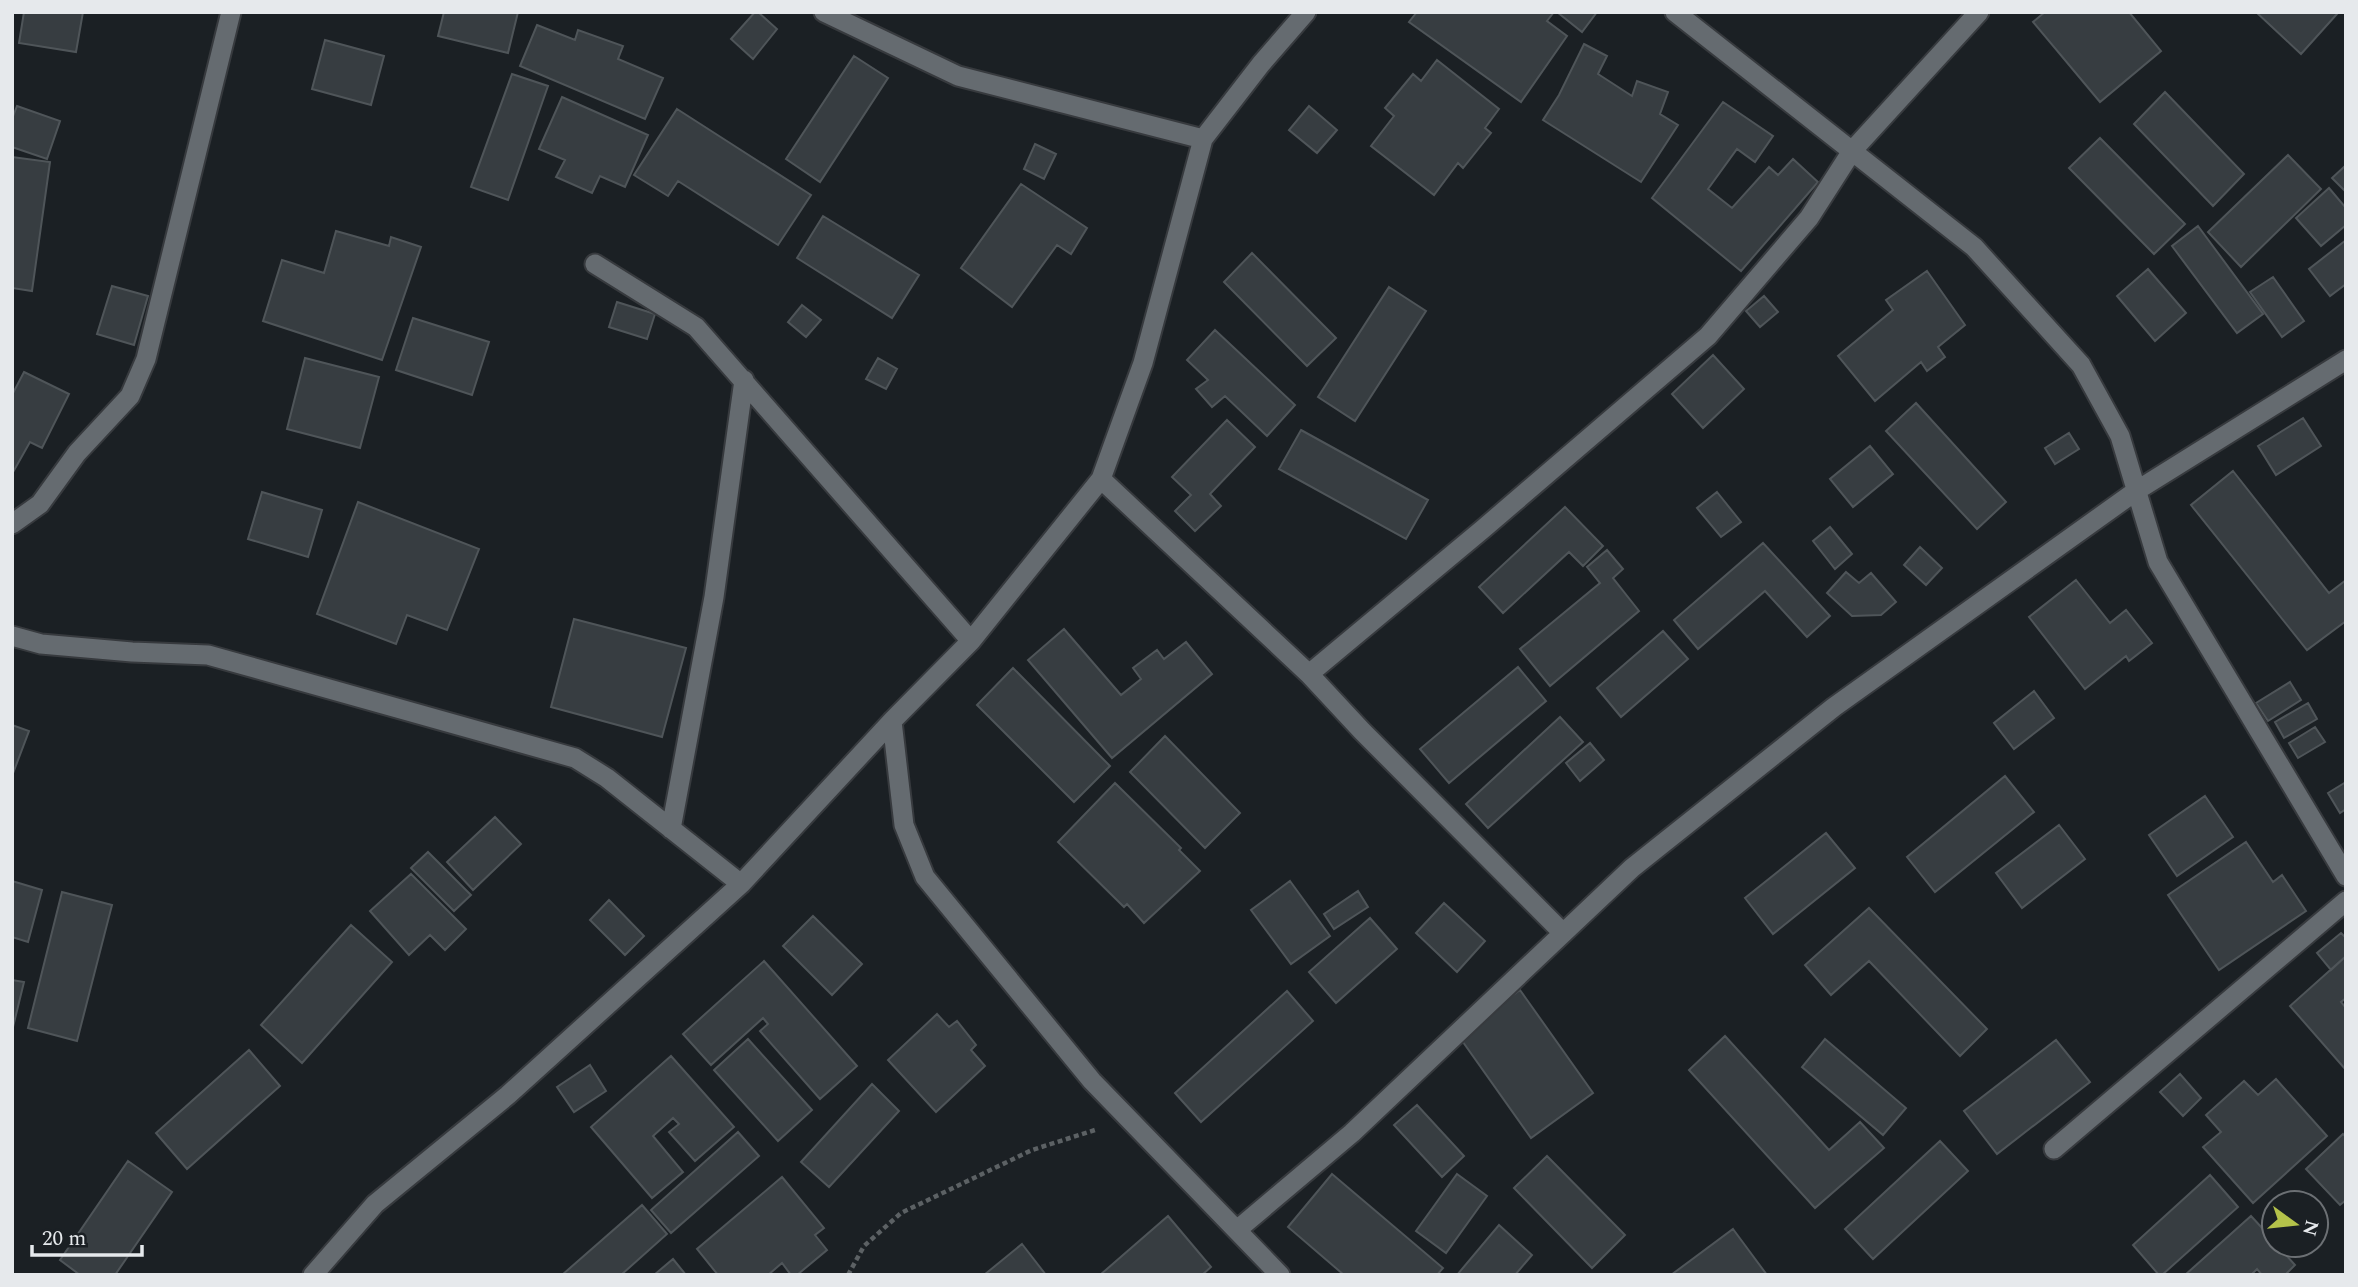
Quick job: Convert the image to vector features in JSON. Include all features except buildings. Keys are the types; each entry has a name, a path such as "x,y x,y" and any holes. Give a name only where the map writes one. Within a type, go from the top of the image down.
{"street":[{"path":"12,524 40,504 77,453 130,396 141,372 231,12"},
{"path":"824,12 958,76 1203,139"},
{"path":"313,1275 375,1204 508,1095 741,884 892,721 971,641 1101,479 1143,363 1203,139 1261,64 1306,12"},
{"path":"1675,12 1974,247 2081,365 2120,436 2158,562 2346,876"},
{"path":"1309,674 1708,336 1809,218 1852,151 1979,12"},
{"path":"595,264 696,327 971,641"},
{"path":"1237,1230 1352,1133 1632,868 1833,707 2136,491 2346,360"},
{"path":"671,829 714,597 744,380"},
{"path":"1101,479 1309,674 1563,933"},
{"path":"12,636 54,645 208,655 575,758 607,778 741,884"},
{"path":"892,721 904,825 925,877 1092,1082 1280,1275"},
{"path":"2054,1149 2346,901"}],"path":[{"path":"848,1275 864,1246 901,1213 1032,1150 1129,1119"}]}
